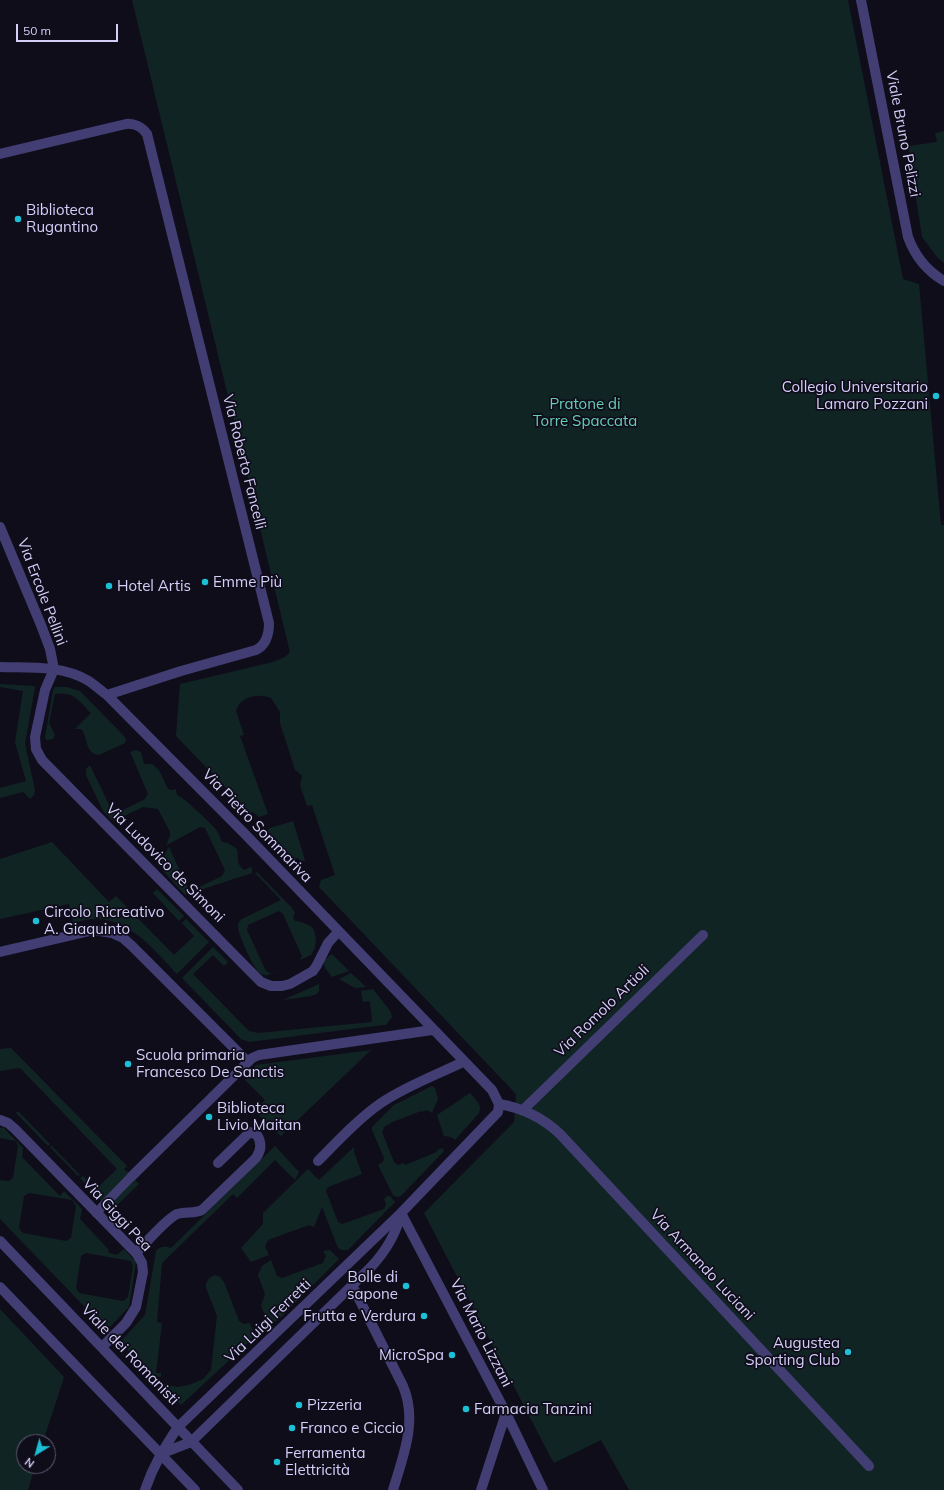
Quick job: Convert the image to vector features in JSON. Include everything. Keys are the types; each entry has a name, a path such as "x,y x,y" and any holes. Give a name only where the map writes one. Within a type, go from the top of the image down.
{"street":[{"name":"Viale Bruno Pelizzi","path":"862,0 906,229 914,251 928,269 944,281"},
{"name":"Via Roberto Fancelli","path":"0,154 126,124 133,124 142,128 147,134 267,616 269,630 261,648 181,671 107,695"},
{"name":"Via Ercole Pellini","path":"0,527 41,625 50,649 54,669"},
{"name":"Via Pietro Sommariva","path":"0,667 54,669 83,678 107,695 244,833 432,1030 492,1090 500,1104"},
{"name":"Via Ludovico de Simoni","path":"54,669 45,690 37,722 35,746 40,756 258,978 266,984 272,986 282,986 310,973 318,965 328,943 338,932"},
{"path":"0,952 94,930 107,931 117,935 123,938 144,956 248,1062"},
{"name":"Via Romolo Artioli","path":"523,1110 703,935"},
{"path":"96,1212 252,1058 259,1055 432,1030"},
{"path":"318,1161 360,1120 385,1100 463,1062"},
{"name":"Via Armando Luciani","path":"500,1104 523,1110 542,1119 560,1134 869,1466"},
{"name":"Via Luigi Ferretti","path":"145,1490 149,1477 160,1454 178,1427 402,1213 498,1112 500,1104"},
{"name":"Via Giggi Pea","path":"0,1120 8,1123 15,1129 140,1258 143,1268 136,1308 128,1320 102,1347"},
{"path":"136,1253 171,1218 180,1213 195,1213 202,1210 252,1162 259,1153 260,1142 257,1135 250,1132 218,1163"},
{"name":"Via Luigi Ferretti","path":"191,1442 374,1264 385,1251 397,1231 402,1213"},
{"name":"Via Mario Lizzani","path":"402,1213 506,1413 543,1490"},
{"name":"Viale dei Romanisti","path":"0,1241 238,1490"},
{"path":"352,1285 403,1386 408,1402 410,1416 408,1438 393,1490"},
{"path":"0,1287 194,1490"},
{"path":"481,1490 506,1413"},
{"path":"160,1454 191,1442"}],"green space":[{"name":"Pratone di Torre Spaccata","path":"132,0 848,0 903,279 919,284 941,525 944,525 944,1490 629,1490 601,1440 554,1463 551,1458 424,1213 514,1122 516,1094 319,887 321,880 335,875 312,805 307,806 300,785 302,776 295,770 280,723 280,712 271,698 261,696 250,697 241,702 236,711 244,735 240,736 268,814 259,817 253,812 250,813 176,736 180,684 273,662 285,657 290,652"},
{"path":"944,131 944,263 937,257 922,237 908,146 937,142 935,133"},
{"path":"0,684 35,687 25,744 35,790 34,795 30,799 23,792 0,798 0,788 26,781 15,742 23,691 0,687"},
{"path":"55,687 67,687 80,691 124,736 126,740 125,743 99,755 94,754 89,748 81,729 75,729 91,713 79,700 71,695 61,693 55,694 49,723 55,735 53,739 47,740 45,738 53,690"},
{"path":"136,750 141,752 144,764 152,764 159,770 168,789 176,789 177,795 215,828 222,842 228,843 237,849 239,864 244,870 251,867 252,873 185,895 164,872 160,864 169,847 188,888 193,890 222,876 225,870 205,828 200,827 167,845 170,832 158,809 143,807 113,821 103,811 86,775 86,769 90,765 112,811 117,813 145,799 148,794 130,752"},
{"path":"293,821 305,860 301,862 298,858 295,859 267,831 270,828"},
{"path":"52,842 109,902 116,896 174,955 194,936 182,923 186,919 209,942 177,974 148,944 126,927 100,919 85,920 73,923 69,904 0,919 0,859"},
{"path":"257,872 292,908 295,913 293,918 295,921 311,926 314,930 316,939 315,948 311,955 300,960 302,956 283,914 279,911 248,925 247,930 266,971 271,974 261,974 253,964 240,935 238,924 242,919 281,900 255,873"},
{"path":"157,889 184,916 179,921 153,893"},
{"path":"213,947 228,962 224,966 213,955 193,974 249,1031 258,1033 372,1022 370,1001 363,1002 361,991 373,989 391,1012 392,1017 386,1025 249,1042 241,1039 182,978"},
{"path":"332,954 349,971 332,977 325,968 323,961"},
{"path":"351,973 366,987 355,988 339,979"},
{"path":"319,984 319,991 317,994 283,1000"},
{"path":"11,1048 127,1166 124,1169 131,1175 103,1203 80,1178 83,1176 96,1189 117,1169 20,1068 0,1071 0,1049"},
{"path":"371,1050 281,1136 254,1111 265,1100 245,1080 256,1065"},
{"path":"432,1086 435,1088 438,1099 432,1113 427,1110 421,1111 390,1123 385,1126 382,1132 394,1162 398,1165 404,1163 405,1165 437,1152 437,1150 442,1148 444,1151 401,1196 397,1197 393,1195 378,1165 383,1162 384,1158 372,1127 394,1105"},
{"path":"470,1093 480,1107 479,1113 455,1140 451,1137 444,1136 437,1115"},
{"path":"18,1111 50,1144 48,1146 16,1113"},
{"path":"3,1127 23,1148 22,1157 60,1196 64,1191 82,1209 80,1219 108,1249 109,1253 117,1255 124,1249 136,1262 129,1307 107,1330 0,1219 0,1180 9,1181 13,1178 18,1146 16,1141 0,1138 0,1128","holes":["29,1193 72,1200 76,1206 71,1238 66,1241 23,1233 19,1228 24,1196","86,1253 131,1261 133,1266 128,1297 123,1301 79,1293 76,1288 81,1256"]},
{"path":"52,1146 80,1175 78,1176 50,1147"},
{"path":"275,1146 299,1172 295,1180 275,1160 237,1198 233,1194 162,1263 157,1322 162,1323 156,1373 161,1373 161,1377 153,1376 120,1342 145,1315 156,1251 163,1247 171,1248"},
{"path":"354,1147 354,1152 362,1174 328,1187 326,1191 338,1222 342,1224 384,1209 386,1204 384,1199 387,1196 390,1196 395,1202 348,1250 341,1250 338,1248 322,1207 314,1227 309,1225 268,1240 265,1246 269,1255 251,1262 241,1248 263,1224 263,1213 308,1169 319,1180"},
{"path":"133,1178 139,1184 114,1208 128,1222 125,1224 106,1205"},
{"path":"330,1250 339,1259 278,1320 274,1322 269,1319 264,1313 261,1305 265,1294 258,1275 262,1266 271,1260 277,1276 282,1278 323,1263 326,1256 323,1251"},
{"path":"215,1275 220,1277 224,1282 239,1321 244,1324 250,1323 253,1336 251,1340 181,1405 160,1383 177,1387 189,1385 203,1379 211,1370 217,1316 206,1288 206,1284 209,1278"},
{"path":"0,1309 64,1377 46,1434 16,1434 16,1474 33,1474 28,1490 0,1490"}],"place":[{"name":"Biblioteca Rugantino","path":"18,219"},
{"name":"Collegio Universitario Lamaro Pozzani","path":"936,396"},
{"name":"Emme Più","path":"205,582"},
{"name":"Hotel Artis","path":"109,586"},
{"name":"Circolo Ricreativo A. Giaquinto","path":"36,921"},
{"name":"Scuola primaria Francesco De Sanctis","path":"128,1064"},
{"name":"Biblioteca Livio Maitan","path":"209,1117"},
{"name":"Bolle di sapone","path":"406,1286"},
{"name":"Frutta e Verdura","path":"424,1316"},
{"name":"Augustea Sporting Club","path":"848,1352"},
{"name":"MicroSpa","path":"452,1355"},
{"name":"Pizzeria","path":"299,1405"},
{"name":"Farmacia Tanzini","path":"466,1409"},
{"name":"Franco e Ciccio","path":"292,1428"},
{"name":"Ferramenta Elettricità","path":"277,1462"}]}
